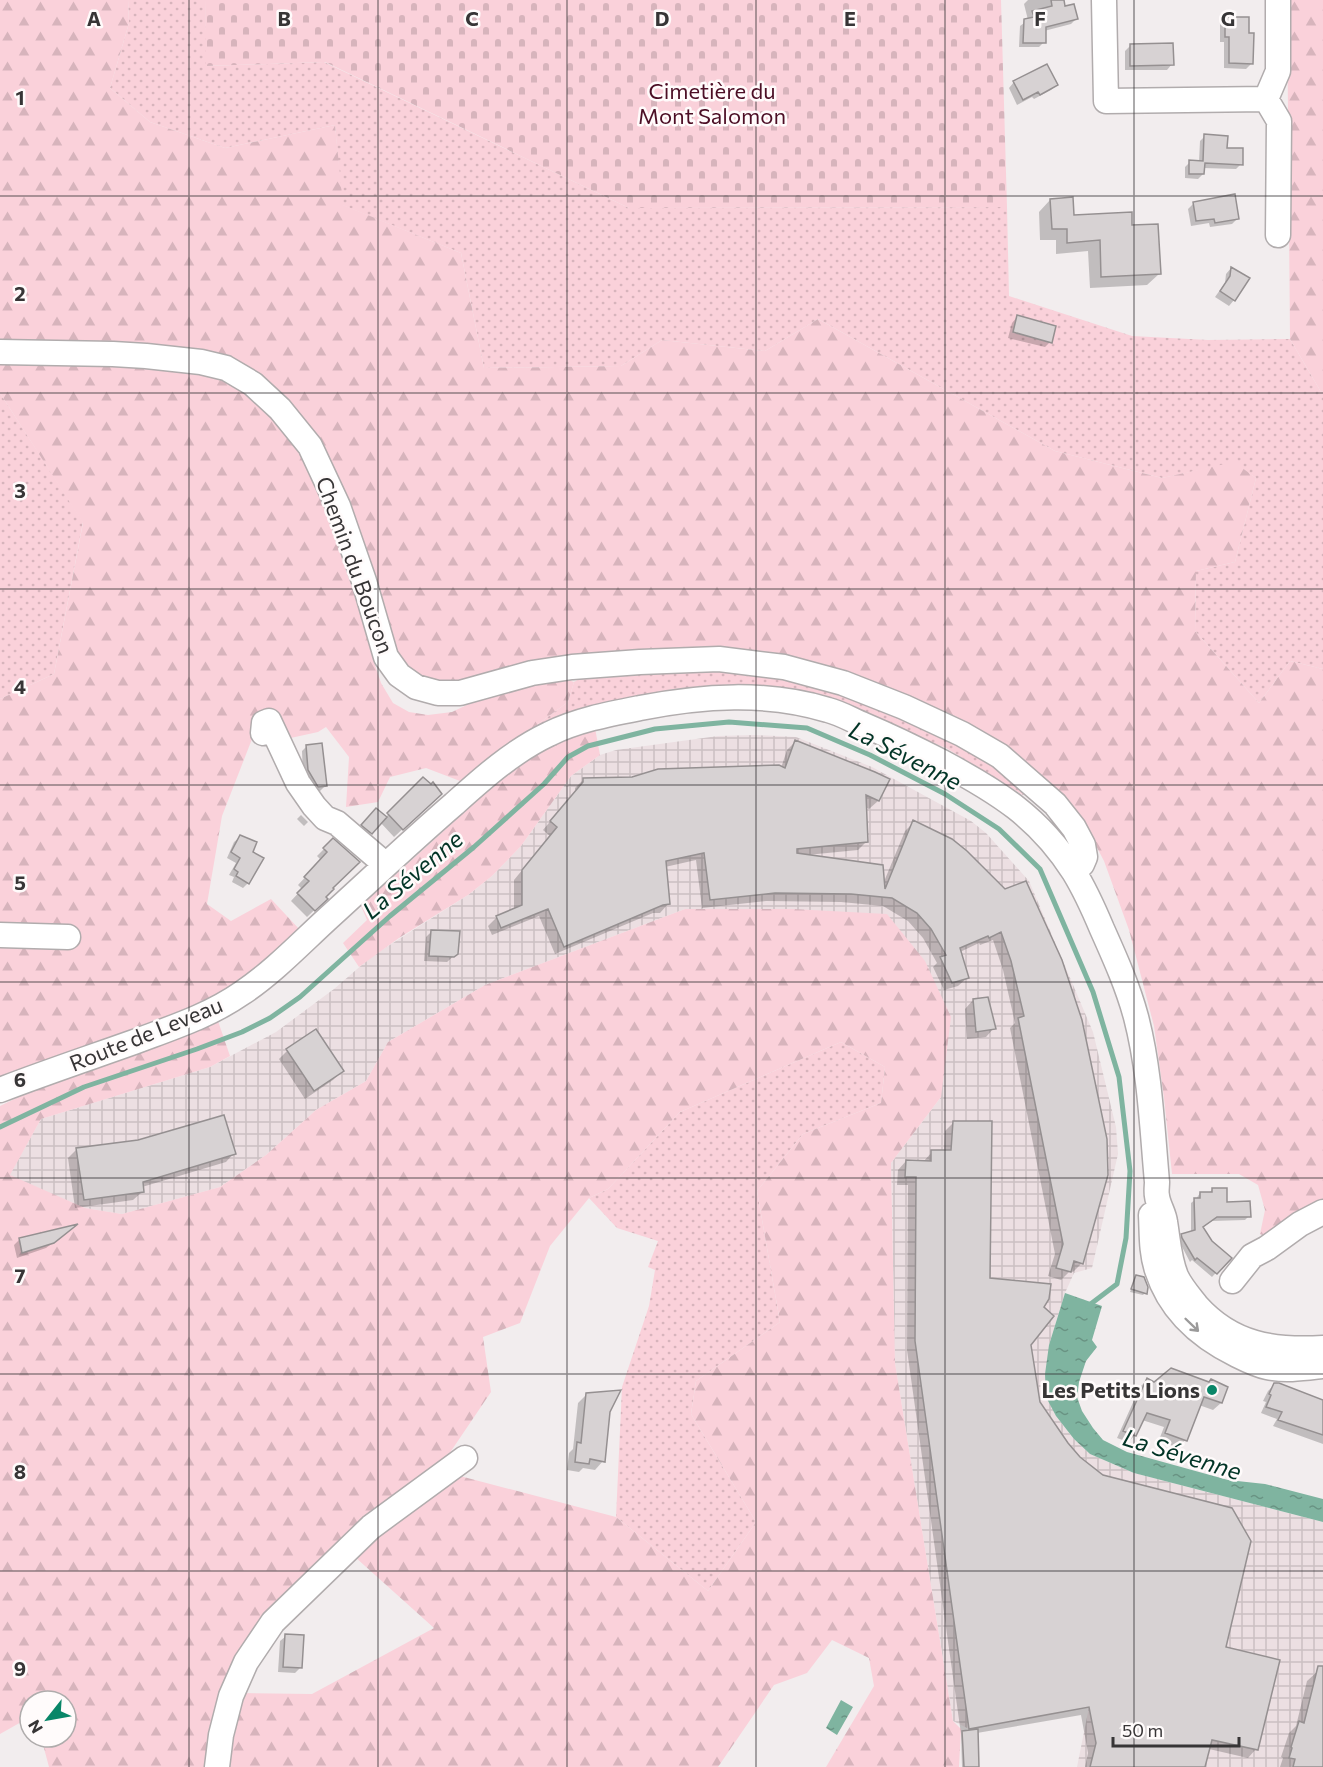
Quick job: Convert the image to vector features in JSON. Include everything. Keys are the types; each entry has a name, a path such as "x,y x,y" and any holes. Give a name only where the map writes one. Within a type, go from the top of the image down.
{"street":[{"path":"1104,0 1106,101 1266,99"},
{"path":"1266,99 1278,71 1278,0"},
{"path":"1266,99 1279,121 1278,235"},
{"name":"Chemin du Boucon","path":"3,354 124,354 201,362 226,368 252,384 280,409 310,446 338,506 364,581 386,657 399,675 416,687 438,693 460,693 532,674 572,667 719,659 784,667 843,683 904,707 962,734 1000,756 1055,804 1074,828 1083,845 1085,857 1074,872"},
{"name":"Route de Leveau","path":"0,1090 174,1027 207,1014 226,1003 266,974 507,759 551,732 582,721 674,702 711,698 776,699 830,710 930,756 1000,795 1018,808 1042,832 1074,872 1118,966 1136,1017 1147,1077 1157,1189"},
{"path":"263,733 264,723 269,722 298,783 325,818 337,823 386,865"},
{"path":"0,935 68,937"},
{"path":"1157,1189 1164,1215 1171,1261 1177,1277 1190,1298 1203,1312 1220,1328 1238,1338 1259,1344 1296,1349 1323,1347"},
{"path":"1157,1189 1151,1209 1152,1249 1157,1270 1176,1307 1190,1325 1210,1341 1260,1365 1297,1369 1323,1366"},
{"path":"1232,1281 1252,1256 1300,1224 1323,1212"},
{"path":"217,1767 221,1736 231,1696 246,1662 273,1622 371,1527 465,1458"}],"shaded area":[{"path":"718,736 796,737 872,767 971,821 986,833 1029,881 1093,1032 1116,1127 1118,1154 1092,1268 1074,1273 1065,1293 1049,1345 1056,1416 1074,1439 1090,1454 1134,1473 1323,1522 1323,1767 1077,1767 1089,1707 969,1729 953,1721 895,1363 891,1163 941,1097 685,909 485,985 388,1042 366,1081 316,1110 266,1155 220,1187 122,1214 85,1208 9,1176 41,1119 210,1067 276,1032 334,989 371,957 468,895 492,876 521,846 571,776 600,755 616,750"}],"green space":[{"path":"0,0 128,0 129,23 110,88 150,122 225,148 335,125 343,205 461,253 484,368 621,366 662,340 765,351 818,319 1055,451 1162,478 1234,462 1256,478 1235,562 1196,571 1195,631 1259,703 1290,661 1323,669 1323,1203 1271,1239 1260,1234 1265,1210 1258,1185 1239,1174 1172,1174 1154,1026 1129,930 1104,861 1080,815 1058,791 1002,746 957,717 915,699 793,658 450,684 418,676 404,664 366,609 374,662 381,683 393,703 409,712 428,715 452,712 498,690 556,676 574,682 568,702 460,781 426,768 390,777 378,802 346,807 349,757 326,727 318,732 286,739 261,716 222,816 207,904 231,921 271,899 301,931 263,965 191,1012 0,1080 0,699 54,674 83,523 0,393"},
{"path":"128,0 205,0 207,66 324,62 629,208 1007,207 1009,296 1132,336 1208,340 1290,339 1321,392 1323,391 1323,669 1290,661 1259,703 1195,631 1196,571 1235,562 1256,478 1234,463 1162,478 1055,451 818,319 765,351 662,340 621,366 484,368 461,253 342,205 335,125 225,148 150,122 110,88 129,23"},
{"name":"Cimetière du Mont Salomon","path":"205,0 1001,0 1007,207 629,208 325,62 206,66"},
{"path":"1287,0 1323,0 1323,391 1321,392 1290,339"},
{"path":"0,393 83,522 54,674 0,699"},
{"path":"704,665 782,673 948,734 1028,790 1023,795 946,748 812,696 772,687 673,689 583,710 534,727 568,702 574,682 586,675"},
{"path":"595,728 600,755 571,776 521,846 492,876 468,895 399,938 359,967 343,943 367,920 361,906 523,759 561,739"},
{"path":"685,909 793,909 887,914 925,961 951,1017 941,1097 891,1163 895,1363 953,1721 961,1729 959,1767 826,1767 874,1686 869,1658 832,1640 807,1673 774,1685 718,1767 224,1767 241,1693 312,1694 434,1628 355,1557 380,1530 460,1476 616,1517 708,1591 756,1522 691,1414 696,1381 780,1322 757,1191 803,1134 881,1103 885,1067 841,1042 680,1112 608,1189 589,1198 550,1246 520,1323 483,1337 491,1392 447,1457 264,1624 209,1767 49,1767 44,1749 78,1749 78,1689 18,1689 18,1724 0,1734 0,1106 31,1091 218,1021 230,1056 210,1067 41,1119 10,1175 85,1208 122,1214 220,1187 266,1155 316,1110 366,1081 388,1042 485,985"},
{"path":"841,1042 885,1067 881,1103 803,1134 757,1191 780,1322 696,1381 691,1414 756,1522 708,1591 616,1517 622,1387 649,1306 655,1270 648,1267 658,1241 617,1228 589,1198 608,1189 680,1112"}],"water":[{"path":"1065,1293 1102,1306 1092,1340 1097,1347 1086,1361 1077,1397 1082,1411 1103,1440 1127,1452 1228,1480 1265,1484 1323,1499 1323,1522 1134,1473 1090,1454 1074,1439 1056,1416 1046,1397 1045,1374 1049,1345"},
{"path":"841,1700 853,1707 837,1735 826,1728"}],"building":[{"path":"1051,0 1064,0 1065,6 1074,4 1078,19 1046,27 1046,43 1023,43 1024,19 1034,17 1032,11 1052,6"},
{"path":"1225,17 1249,17 1249,33 1254,33 1253,64 1229,63 1229,37 1225,37"},
{"path":"1173,43 1174,65 1130,66 1130,44"},
{"path":"1047,64 1058,85 1040,95 1038,92 1023,100 1013,81"},
{"path":"1204,134 1228,136 1227,148 1243,148 1243,165 1205,163 1204,174 1189,174 1189,160 1203,161"},
{"path":"1235,194 1239,219 1215,223 1214,219 1196,221 1193,202"},
{"path":"1073,197 1074,215 1132,212 1132,225 1158,224 1161,274 1101,277 1100,240 1067,243 1067,229 1052,229 1050,199"},
{"path":"1231,267 1250,278 1235,301 1220,291 1230,276"},
{"path":"1017,315 1056,326 1052,343 1013,332"},
{"path":"795,740 890,779 879,801 866,795 868,842 797,849 797,853 883,865 885,889 913,820 952,839 1005,889 1026,881 1062,960 1082,1020 1107,1139 1108,1175 1083,1264 1074,1261 1071,1272 1056,1268 1063,1244 1018,1018 1024,1016 1011,961 1001,932 960,948 969,978 952,983 940,957 946,955 931,929 917,913 892,898 851,894 775,893 710,900 704,853 666,861 670,904 564,947 548,909 501,928 496,916 522,905 522,870 557,827 550,821 583,782 583,778 632,777 658,769 779,765 785,768"},
{"path":"322,743 327,786 318,787 308,770 306,745"},
{"path":"423,777 431,784 433,782 442,794 403,830 387,813"},
{"path":"376,808 387,817 372,834 361,825"},
{"path":"240,835 257,842 253,852 264,858 249,884 236,876 238,872 234,869 240,858 231,852"},
{"path":"333,838 360,862 333,888 326,897 328,899 315,911 297,893 309,881 304,877 327,852 323,848"},
{"path":"431,930 460,931 458,954 454,957 429,956"},
{"path":"988,997 996,1029 976,1032 973,999"},
{"path":"316,1029 344,1071 314,1091 286,1049"},
{"path":"224,1115 236,1154 143,1182 144,1192 84,1200 76,1148 138,1140"},
{"path":"953,1121 992,1121 990,1278 1051,1284 1049,1299 1044,1307 1054,1316 1031,1345 1040,1402 1068,1443 1080,1457 1103,1475 1232,1508 1251,1541 1226,1647 1280,1660 1258,1750 1212,1740 1205,1767 1090,1767 1096,1743 1089,1707 969,1729 915,1341 916,1177 905,1177 906,1160 931,1161 931,1150 951,1150"},
{"path":"1212,1188 1227,1188 1227,1202 1250,1201 1251,1217 1217,1217 1203,1227 1212,1241 1232,1258 1217,1274 1197,1258 1195,1260 1181,1234 1195,1230 1194,1198 1200,1198 1200,1192 1212,1192"},
{"path":"78,1224 54,1243 22,1253 19,1238"},
{"path":"1136,1275 1144,1277 1148,1287 1147,1294 1131,1289"},
{"path":"1171,1368 1209,1382 1211,1379 1228,1387 1222,1403 1204,1397 1187,1441 1165,1433 1170,1420 1147,1413 1136,1436 1123,1431 1147,1378 1154,1382"},
{"path":"1274,1383 1323,1400 1323,1435 1278,1420 1282,1412 1266,1407"},
{"path":"621,1390 610,1412 605,1462 590,1459 589,1464 575,1462 577,1442 581,1443 586,1393"},
{"path":"285,1634 304,1635 302,1668 283,1667"},
{"path":"1318,1666 1323,1666 1323,1767 1293,1767 1295,1759 1289,1758 1291,1747 1299,1721 1304,1723"},
{"path":"978,1729 979,1767 964,1767 962,1731"}],"waterway":[{"name":"La Sévenne","path":"0,1127 84,1087 197,1049 242,1032 270,1018 300,997 390,916 474,847 544,784 568,757 588,746 655,729 729,722 807,728 870,755 945,794 999,829 1040,869 1093,992 1119,1077 1130,1171 1126,1238 1117,1284 1088,1306"}],"place":[{"name":"Les Petits Lions","path":"1212,1390"}]}
